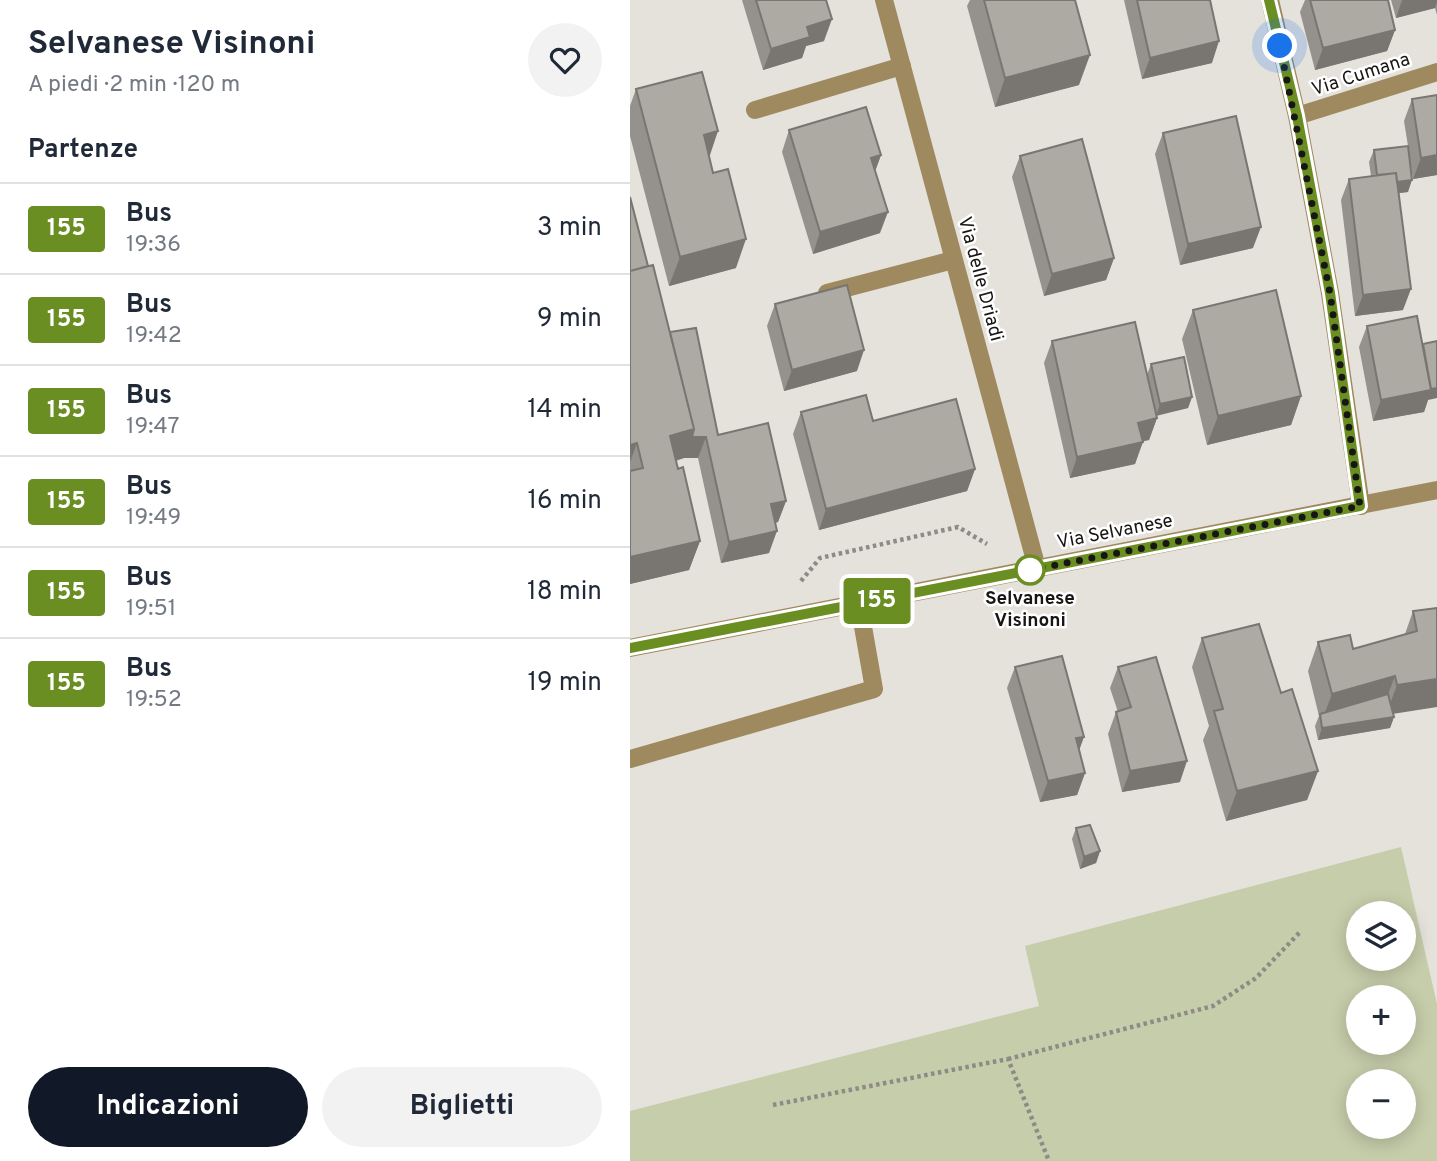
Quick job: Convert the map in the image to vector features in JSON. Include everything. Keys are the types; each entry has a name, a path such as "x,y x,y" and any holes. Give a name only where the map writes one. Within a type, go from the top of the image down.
{"street":[{"name":"Via delle Driadi","path":"884,0 1037,568"},
{"path":"1269,0 1297,116 1330,293 1360,506"},
{"path":"755,110 902,66"},
{"name":"Via Cumana","path":"1297,116 1437,72"},
{"path":"806,299 953,260"},
{"name":"Via Selvanese","path":"630,648 1437,490"},
{"path":"630,759 874,689 859,604"}],"path":[{"path":"799,584 820,558 958,527 984,545 996,542"},
{"path":"773,1105 1008,1059 1213,1006 1256,978 1301,931"},
{"path":"1008,1059 1049,1161"}],"green space":[{"path":"1401,847 1413,901 1346,901 1346,971 1416,971 1416,912 1437,1004 1437,1161 630,1161 630,1111 1039,1006 1025,946"}],"building":[{"path":"756,0 826,0 832,19 807,27 810,37 771,49"},
{"path":"984,0 1075,0 1090,55 1005,78"},
{"path":"1137,0 1210,0 1219,41 1150,58"},
{"path":"1310,0 1388,0 1395,30 1323,48"},
{"path":"702,72 718,131 704,135 713,173 728,169 746,239 680,257 636,89"},
{"path":"1437,95 1437,155 1421,158 1412,99"},
{"path":"866,107 881,155 871,158 888,212 820,232 789,130"},
{"path":"1236,116 1261,227 1188,244 1163,133"},
{"path":"1082,139 1114,258 1052,274 1020,156"},
{"path":"1408,146 1412,180 1397,182 1396,173 1377,175 1374,150"},
{"path":"1396,173 1411,289 1363,295 1349,179"},
{"path":"630,197 648,266 630,271"},
{"path":"653,265 694,429 670,436 678,469 683,467 700,541 630,557 630,471 643,468 637,443 630,445 630,271"},
{"path":"847,285 864,350 792,370 775,304"},
{"path":"1276,290 1301,396 1218,416 1193,310"},
{"path":"1417,316 1431,390 1381,400 1367,326"},
{"path":"1135,322 1157,418 1138,423 1143,442 1077,457 1052,341"},
{"path":"696,328 718,435 768,423 786,501 771,504 777,531 729,542 706,437 692,437 694,429 670,332"},
{"path":"1437,341 1437,388 1431,389 1423,344"},
{"path":"1184,357 1192,397 1160,404 1151,364"},
{"path":"866,395 873,421 956,399 975,469 826,509 801,412"},
{"path":"1437,608 1437,679 1397,685 1395,676 1332,694 1318,642 1350,635 1353,649 1417,631 1413,611"},
{"path":"1259,624 1281,693 1292,689 1318,771 1237,791 1214,711 1223,709 1202,638"},
{"path":"1062,656 1084,737 1076,738 1085,773 1048,781 1015,667"},
{"path":"1156,657 1187,761 1130,771 1116,712 1131,707 1118,667"},
{"path":"1388,694 1394,717 1322,728 1320,714"},
{"path":"1090,825 1100,851 1084,857 1076,828"}],"bus line":[{"name":"155","path":"630,648 1360,506 1330,293 1297,116 1269,0"}],"place":[{"name":"Selvanese Visinoni","path":"1030,570"}],"route":[{"path":"1030,570 1360,506 1330,293 1297,116 1280,46"}]}
